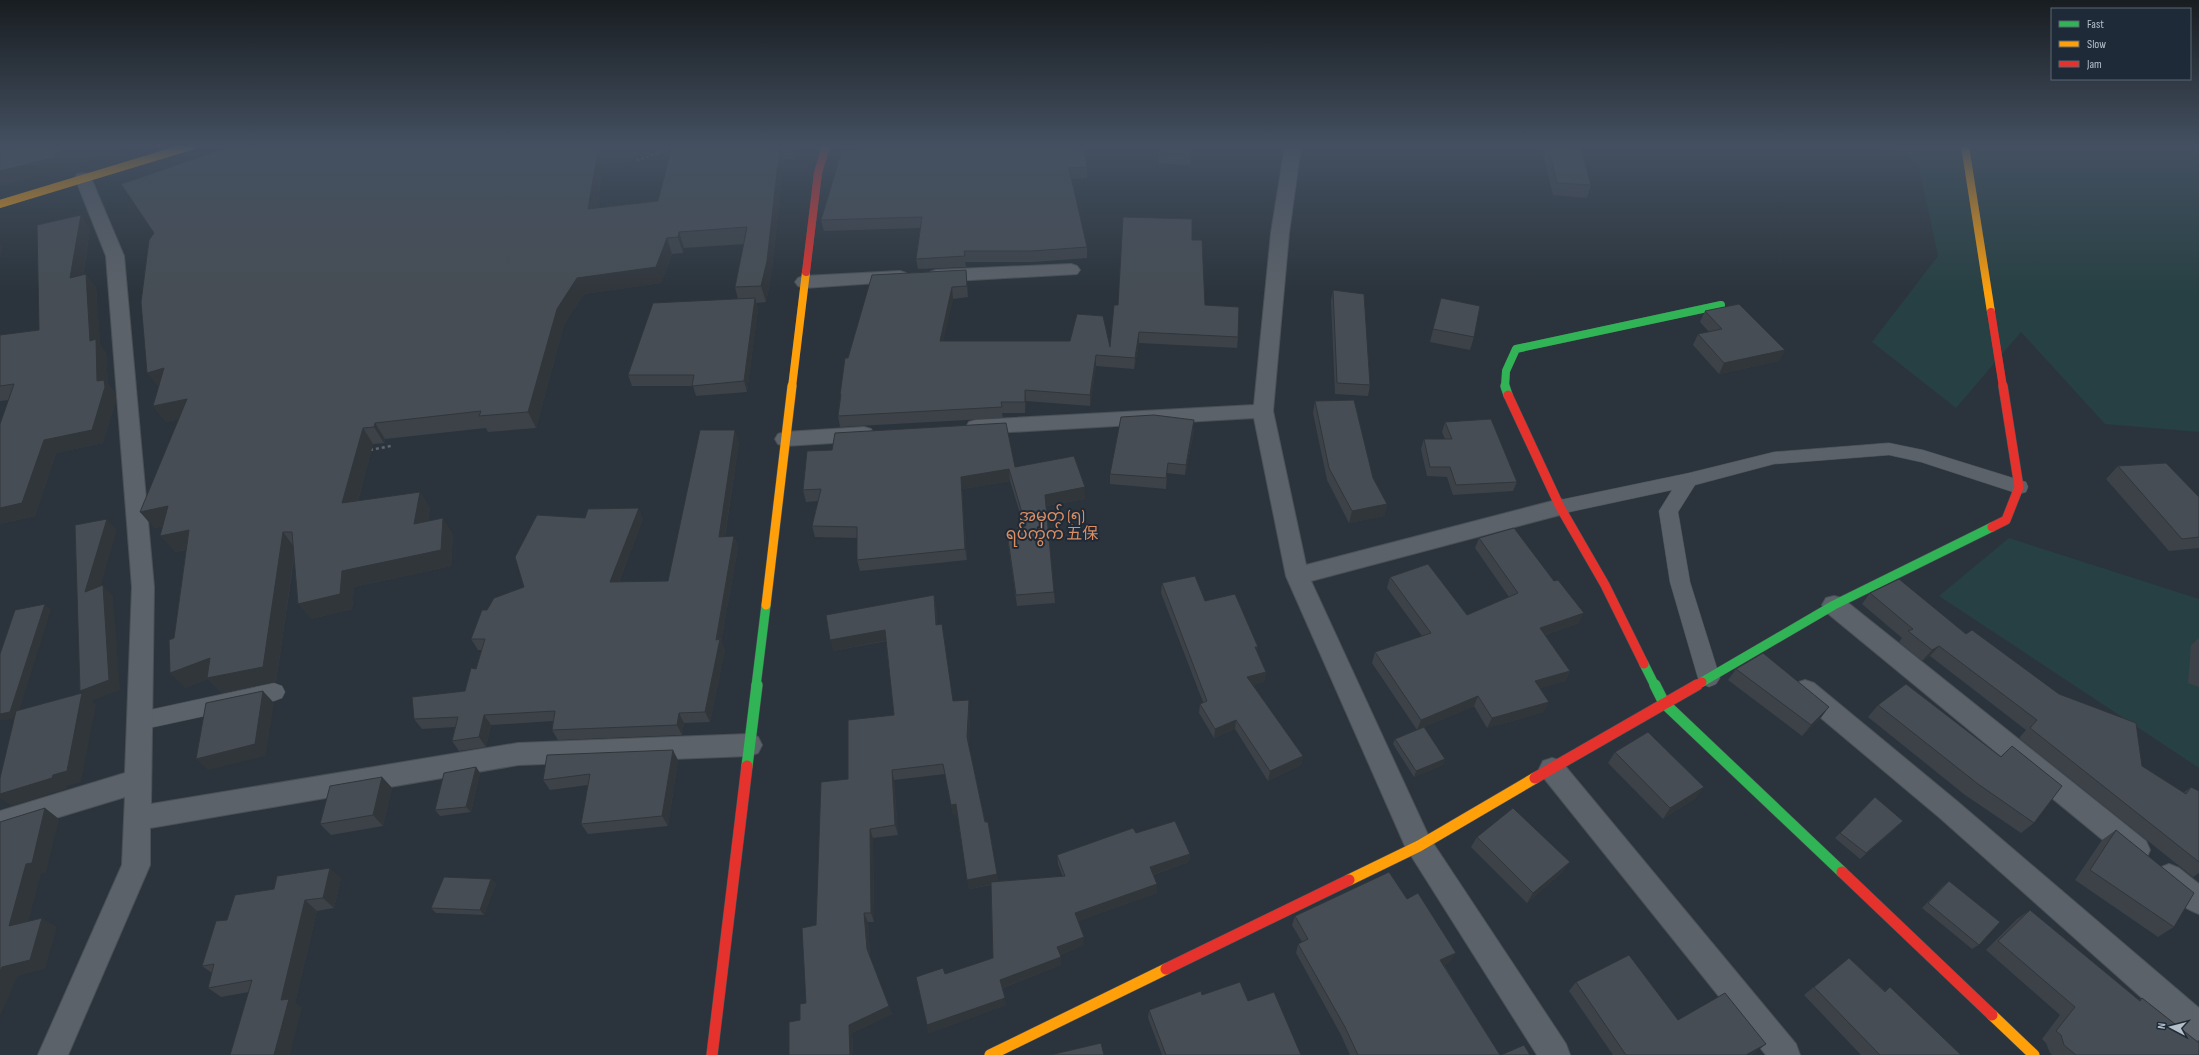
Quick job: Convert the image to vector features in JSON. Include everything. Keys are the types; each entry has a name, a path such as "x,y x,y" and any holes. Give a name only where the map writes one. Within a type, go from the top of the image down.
{"main road":[{"path":"0,204 28,195"},
{"path":"712,1055 815,195"},
{"path":"990,1055 1419,846 1709,678 1772,663 1834,605 2006,520 2019,487 1973,195"},
{"path":"1721,305 1516,349 1505,368 1506,391 1560,507 1605,585 1664,703 2034,1055"}],"street":[{"path":"54,1055 136,865 138,818 143,586 115,256 90,195"},
{"path":"1286,195 1280,233 1262,411 1297,576 1419,846 1556,1055"},
{"path":"804,282 1071,270"},
{"path":"960,428 1262,411"},
{"path":"785,439 881,433"},
{"path":"1297,576 1560,507"},
{"path":"1834,605 2199,901"},
{"path":"1772,663 1949,810 2199,1028"},
{"path":"138,818 518,754 749,745"},
{"path":"1552,769 1785,1055"},
{"path":"0,823 139,781"}],"lane":[{"path":"1560,507 1689,480 1774,458 1889,449 1923,456 2019,487"},
{"path":"1689,480 1668,511 1680,582 1709,678"},
{"path":"140,721 274,692"}],"path":[{"path":"369,451 391,446"}],"green space":[{"path":"1925,195 2199,195 2199,432 2105,424 2021,332 1956,408 1872,342 1938,256"},
{"path":"2009,538 2199,599 2199,768 1939,596"}],"building":[{"path":"129,195 590,195 588,209 658,201 659,195 774,195 767,261 761,286 735,287 747,227 679,232 678,237 667,238 656,267 577,278 557,309 528,412 479,416 481,411 375,423 374,427 363,428 342,503 420,492 414,524 443,518 441,550 342,571 340,594 298,604 292,532 283,532 263,667 207,678 210,658 170,673 169,640 174,638 189,530 160,536 168,506 140,512 187,399 153,406 164,368 147,373 141,302 149,240 154,233"},
{"path":"828,195 1075,195 1087,247 1032,251 964,251 965,256 916,259 922,217 821,220"},
{"path":"81,215 70,278 86,274 90,341 96,339 97,381 104,380 105,387 92,430 44,440 22,503 0,508 0,424 14,384 0,386 0,335 39,330 37,225"},
{"path":"1123,217 1192,219 1192,240 1202,240 1205,305 1239,307 1238,337 1139,332 1135,358 1096,355 1090,395 1025,390 1025,402 1001,402 1002,407 838,416 845,358 848,358 872,275 966,270 967,286 952,287 940,341 1070,341 1077,314 1103,316 1110,347 1114,305 1118,305"},
{"path":"1333,290 1364,294 1370,385 1337,383"},
{"path":"755,298 744,381 692,386 694,375 628,375 653,303"},
{"path":"1441,298 1480,306 1474,337 1433,329"},
{"path":"1739,304 1785,350 1724,363 1698,334 1722,329 1705,311"},
{"path":"1354,400 1373,478 1387,504 1352,511 1329,468 1315,401"},
{"path":"1154,415 1194,420 1186,465 1168,463 1166,478 1110,474 1121,417"},
{"path":"1491,419 1517,482 1456,485 1450,467 1430,467 1424,439 1452,439 1445,422"},
{"path":"1006,423 1015,467 1074,456 1085,487 1045,495 1054,592 1016,595 1008,539 1018,538 1017,527 1026,526 1009,469 961,477 965,549 857,560 857,527 812,526 821,489 803,490 807,451 832,450 835,433"},
{"path":"700,430 735,430 719,537 734,536 716,640 720,639 705,712 679,713 677,725 552,730 555,711 484,715 479,737 452,741 458,717 414,719 412,697 465,691 471,668 476,669 485,639 471,639 482,610 487,610 494,598 524,587 515,557 537,515 585,518 588,509 639,508 610,582 668,581"},
{"path":"2166,463 2199,497 2199,537 2182,539 2118,466"},
{"path":"107,519 85,592 103,585 109,680 80,691 75,525"},
{"path":"1514,528 1554,581 1558,580 1584,613 1540,628 1570,671 1535,681 1549,702 1492,718 1478,696 1421,720 1375,652 1431,633 1390,577 1428,564 1467,615 1518,593 1479,538"},
{"path":"1195,576 1205,601 1235,594 1258,647 1255,647 1266,672 1247,677 1303,756 1270,771 1236,720 1215,729 1200,704 1207,701 1162,583"},
{"path":"1899,579 1966,634 1972,630 2059,694 2136,723 2142,766 2186,794 2191,787 2199,791 2199,862 2030,728 2037,720 1939,646 1932,650 1908,631 1913,629 1870,593"},
{"path":"934,595 936,625 942,624 953,701 969,700 967,737 985,822 988,822 997,874 967,880 956,804 951,805 943,764 892,770 895,825 870,829 871,913 864,913 867,949 889,1006 849,1025 850,1055 789,1055 789,1022 800,1020 800,1004 806,1003 802,928 816,925 821,782 848,779 848,720 894,715 885,630 830,640 826,615"},
{"path":"45,604 10,712 0,714 0,654 15,610"},
{"path":"1763,653 1829,707 1811,725 1736,669"},
{"path":"1906,684 2001,757 2012,746 2062,786 2034,823 1978,784 1878,705"},
{"path":"263,691 255,744 196,759 206,703"},
{"path":"82,693 67,771 53,775 52,778 0,794 0,778 16,711"},
{"path":"1424,727 1445,759 1416,771 1395,739"},
{"path":"1648,732 1704,787 1670,808 1615,752"},
{"path":"673,750 662,816 581,824 590,774 543,780 547,755"},
{"path":"476,767 466,807 435,810 444,773"},
{"path":"382,777 373,815 320,824 330,786"},
{"path":"1875,797 1903,821 1866,853 1840,833"},
{"path":"45,808 32,863 26,864 9,926 42,918 30,960 2,967 0,971 0,822"},
{"path":"1513,808 1570,862 1533,893 1477,837"},
{"path":"1175,821 1190,854 1150,867 1157,884 1075,913 1084,937 1057,947 1061,957 1000,980 1005,998 927,1025 916,977 943,968 945,974 993,958 991,882 1065,876 1057,855 1133,828 1136,833"},
{"path":"2116,830 2194,893 2174,927 2090,870"},
{"path":"330,868 323,898 305,900 281,1000 289,999 274,1055 230,1055 252,980 208,988 214,964 202,966 216,921 227,920 235,895 274,889 277,876"},
{"path":"1389,872 1407,899 1418,893 1456,953 1440,960 1500,1055 1358,1055 1345,1027 1298,944 1308,939 1295,916"},
{"path":"444,877 491,879 480,910 431,908"},
{"path":"1949,881 2000,922 1979,945 1928,903"},
{"path":"2030,910 2140,1001 2142,998 2199,1043 2199,1055 2076,1055 2064,1045 2061,1035 2056,1031 2075,1007 1998,941"},
{"path":"1629,955 1678,1020 1725,993 1766,1044 1746,1055 1626,1055 1576,982"},
{"path":"1849,958 1885,992 1890,987 1961,1055 1880,1055 1814,987"},
{"path":"1240,982 1248,1001 1274,992 1301,1055 1166,1055 1149,1010 1201,991 1202,995"},
{"path":"1101,1043 1104,1055 1050,1055"},
{"path":"1524,1045 1530,1055 1501,1055"}],"traffic: fast":[{"path":"1508,395 1505,383 1506,371 1516,349 1721,305"},
{"path":"1702,682 1834,605 1992,527"},
{"path":"747,766 766,605"},
{"path":"1644,664 1664,703 1842,872"}],"traffic: slow":[{"path":"0,204 29,195"},
{"path":"1973,195 1991,312"},
{"path":"766,605 806,272"},
{"path":"1349,880 1419,846 1535,778"},
{"path":"990,1055 1166,969"},
{"path":"1992,1015 2034,1055"}],"traffic: jam":[{"path":"806,272 815,195"},
{"path":"1991,312 2019,487 2006,520 1992,527"},
{"path":"1508,395 1560,507 1605,585 1644,664"},
{"path":"1535,778 1702,682"},
{"path":"712,1055 747,766"},
{"path":"1842,872 1992,1015"},
{"path":"1166,969 1349,880"}],"district":[{"name":"အမှတ် (၅) ရပ်ကွက် 五保","path":"1052,525"}]}
